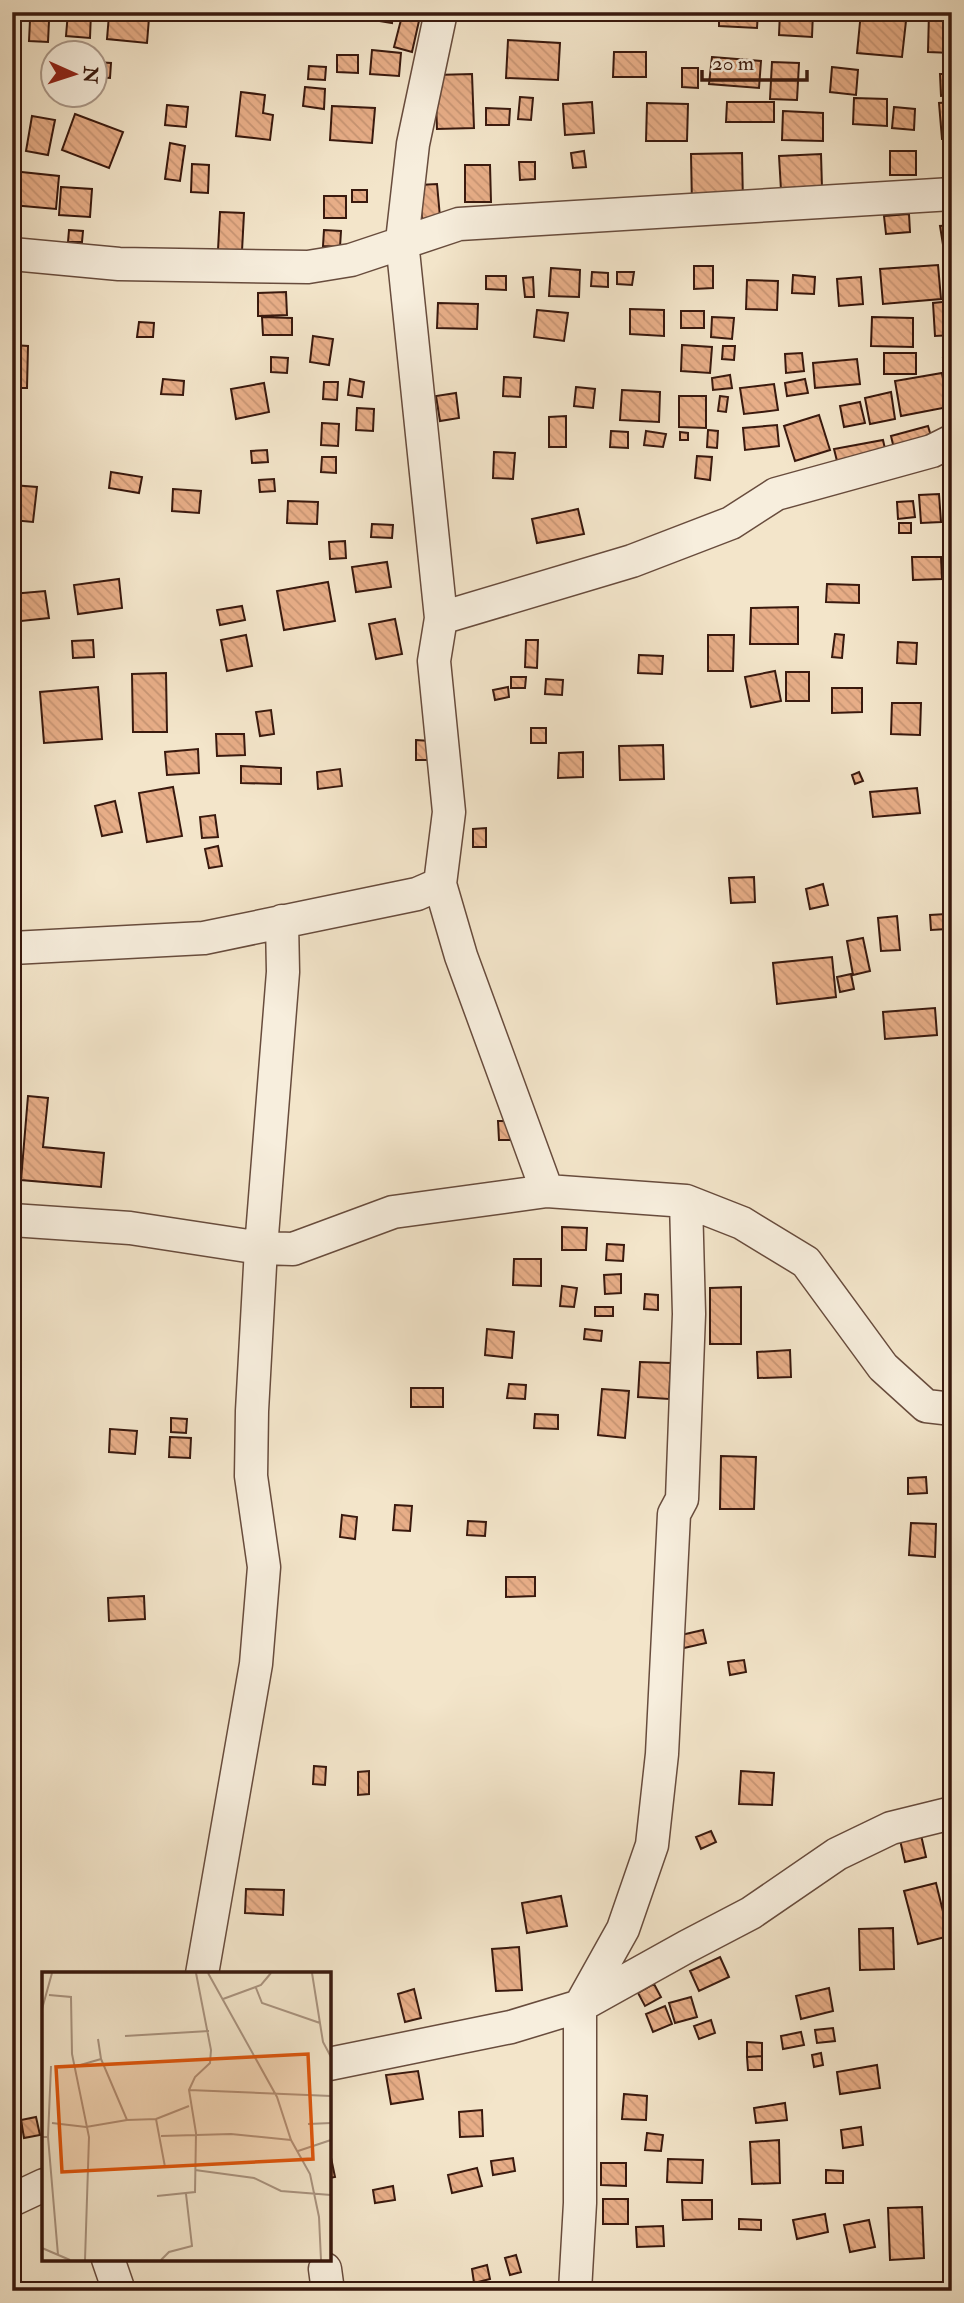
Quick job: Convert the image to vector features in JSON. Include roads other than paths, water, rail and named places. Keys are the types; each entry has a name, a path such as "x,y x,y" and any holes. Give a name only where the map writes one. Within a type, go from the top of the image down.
{"street":[{"path":"441,12 413,144 402,241 441,618 434,661 449,812 440,884 461,956 547,1191"},
{"path":"12,254 119,264 308,267 351,260 459,224 952,194"},
{"path":"441,618 632,561 730,523 776,494 932,451 952,441"},
{"path":"12,948 204,938 417,894 440,884"},
{"path":"202,1972 256,1664 264,1567 251,1476 252,1411 261,1248 282,972 282,921"},
{"path":"12,1220 130,1228 261,1248 293,1249 393,1212 547,1191 686,1202 742,1223 806,1262 883,1367 926,1406 952,1409"},
{"path":"575,2291 580,2203 580,2006 623,1930 652,1845 663,1754 674,1514 682,1499 689,1314 686,1202"},
{"path":"331,2064 511,2027 580,2006 751,1913 837,1854 891,1828 952,1813"},
{"path":"12,2200 42,2186"},
{"path":"109,2261 119,2291"}]}
